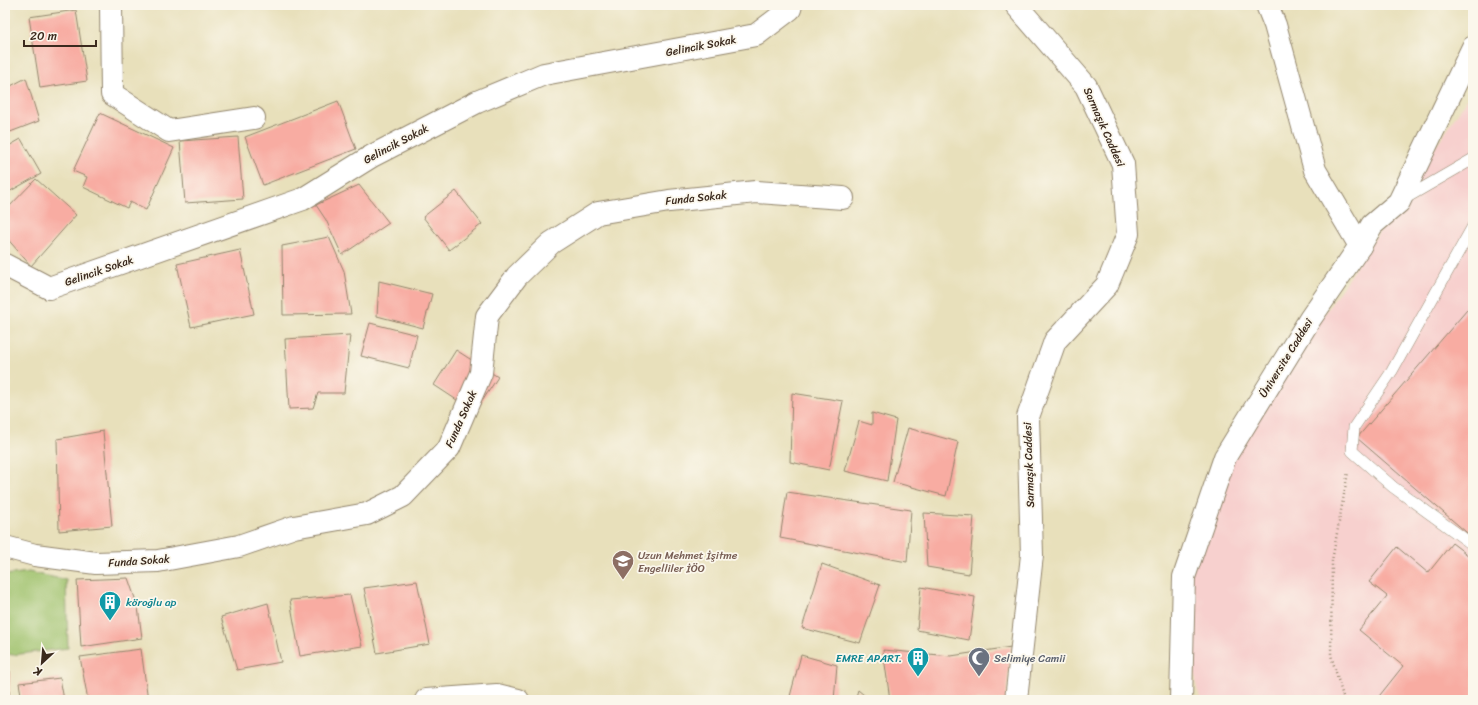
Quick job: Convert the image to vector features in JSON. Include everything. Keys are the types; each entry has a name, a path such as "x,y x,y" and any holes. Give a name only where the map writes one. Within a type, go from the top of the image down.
{"street":[{"path":"111,5 112,94 169,131 254,118"},
{"name":"Gelincik Sokak","path":"5,264 49,288 303,199 372,156 477,102 544,74 756,35 790,9 791,5"},
{"name":"Sarmaşık Caddesi","path":"1016,5 1086,86 1122,164 1128,234 1107,285 1055,341 1028,417 1032,555 1016,700"},
{"path":"1267,5 1275,25 1315,170 1360,246"},
{"name":"Üniversite Caddesi","path":"1181,700 1184,577 1225,457 1310,319 1360,246 1372,225 1399,202 1473,47"},
{"name":"Funda Sokak","path":"5,547 35,555 96,563 158,561 239,546 294,527 367,514 403,496 449,448 481,373 487,316 517,276 551,243 598,213 668,201 756,192 843,198"},
{"path":"426,700 497,695 518,700"}],"lane":[{"path":"1399,202 1473,159"},
{"path":"1473,226 1392,371 1354,427 1352,451 1393,487 1473,545"}],"path":[{"path":"1344,700 1331,655 1332,562 1352,451"}],"shaded area":[{"path":"1473,90 1473,700 1201,700 1197,689 1183,568 1225,453 1298,354"}],"green space":[{"path":"29,572 66,580 68,648 12,655 5,653 5,575"}],"building":[{"path":"76,10 87,81 40,88 29,17"},
{"path":"26,78 39,121 5,134 5,89"},
{"path":"338,101 356,149 263,185 245,137"},
{"path":"100,113 174,148 146,210 130,202 127,208 83,187 87,177 73,171"},
{"path":"238,137 243,199 185,203 180,141"},
{"path":"21,139 41,174 5,194 5,148"},
{"path":"36,179 76,215 31,266 5,236 5,211"},
{"path":"359,185 389,223 342,255 326,220 316,205"},
{"path":"456,191 482,224 449,250 423,217"},
{"path":"329,237 344,271 351,314 283,315 282,246"},
{"path":"240,250 254,314 191,327 177,264"},
{"path":"379,281 432,294 423,328 377,316"},
{"path":"1473,303 1472,399 1473,538 1357,438"},
{"path":"370,323 417,335 409,368 361,356"},
{"path":"350,335 344,393 318,393 313,408 289,409 285,339"},
{"path":"456,350 498,377 475,412 434,385"},
{"path":"792,393 843,401 829,470 790,462"},
{"path":"872,413 896,420 887,481 845,471 859,421 872,425"},
{"path":"908,428 958,442 946,496 893,482"},
{"path":"103,431 112,526 59,531 57,439"},
{"path":"787,492 911,510 907,562 780,538"},
{"path":"924,513 974,516 969,574 927,567"},
{"path":"1452,543 1473,559 1473,700 1376,700 1403,666 1359,630 1387,596 1369,582 1397,547 1428,573"},
{"path":"822,564 880,585 860,643 802,628"},
{"name":"köroğlu ap","path":"128,578 138,607 142,638 81,647 77,580"},
{"path":"417,581 430,644 377,653 364,588"},
{"path":"921,587 975,597 969,640 917,630"},
{"path":"350,595 362,646 300,656 290,600"},
{"path":"268,603 281,662 237,670 221,617"},
{"path":"1011,647 1006,700 890,700 883,650 951,656"},
{"path":"141,649 148,700 88,700 80,657"},
{"path":"801,655 837,665 834,700 789,700"},
{"path":"5,671 10,671 9,700 5,700"},
{"path":"60,678 64,700 22,700 19,683"},
{"path":"858,690 870,700 855,700"}],"place":[{"name":"Uzun Mehmet İşitme Engelliler İÖO","path":"623,580"},
{"name":"köroğlu ap","path":"110,622"},
{"name":"EMRE APART.","path":"918,678"},
{"name":"Selimiye Camii","path":"979,678"}]}
